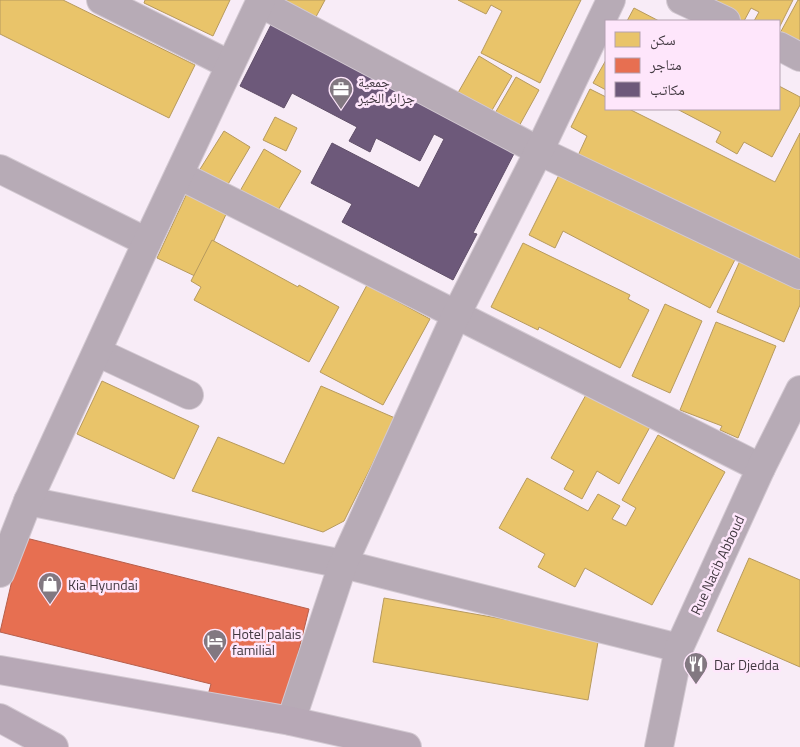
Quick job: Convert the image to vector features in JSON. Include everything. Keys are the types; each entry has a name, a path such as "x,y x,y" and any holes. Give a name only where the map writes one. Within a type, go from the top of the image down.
{"main road":[{"path":"0,670 291,721 407,747"},
{"path":"0,718 54,747"}],"street":[{"path":"101,0 230,65"},
{"path":"291,721 342,564 456,315 539,151 611,0"},
{"path":"681,0 724,20"},
{"path":"0,573 28,501 147,242 261,1 539,151 800,274"},
{"path":"780,47 800,57"},
{"path":"0,169 147,242"},
{"path":"179,174 761,468"},
{"path":"97,352 189,395"},
{"name":"Rue Nacib Abboud","path":"658,747 679,648 761,468 800,390"},
{"path":"28,501 342,564 679,648"}],"building: سكن":[{"path":"0,0 63,0 195,65 169,118 0,34"},
{"path":"145,0 230,0 213,36 144,3"},
{"path":"282,0 325,0 311,26"},
{"path":"458,0 581,0 540,83 481,53 502,11 491,5 486,14"},
{"path":"698,0 793,0 780,26 780,20 755,20 759,12 751,8 745,20 729,20"},
{"path":"798,0 800,0 800,52 780,36"},
{"path":"634,8 657,20 628,20"},
{"path":"479,56 512,76 488,117 455,98"},
{"path":"605,62 605,89 593,83"},
{"path":"516,77 539,90 518,128 494,115"},
{"path":"780,87 800,97 800,105 772,157 744,142 737,154 716,142 721,132 679,110 780,110"},
{"path":"590,89 605,96 605,110 631,110 775,182 800,133 800,273 575,162 587,136 571,127"},
{"path":"275,117 297,128 286,151 263,140"},
{"path":"224,131 250,147 224,191 197,174"},
{"path":"264,149 301,171 277,212 240,191"},
{"path":"565,163 740,250 710,308 563,231 555,248 529,235"},
{"path":"188,191 228,210 197,277 157,258"},
{"path":"212,240 339,307 309,362 194,300 201,287 191,281"},
{"path":"523,243 630,295 628,299 649,310 620,368 539,327 538,330 491,307"},
{"path":"743,254 800,278 800,305 784,342 717,312"},
{"path":"367,285 430,319 383,405 320,372"},
{"path":"665,304 702,321 670,393 632,376"},
{"path":"716,322 776,346 738,438 720,430 722,426 680,410"},
{"path":"102,381 199,426 174,479 77,434"},
{"path":"321,386 395,418 344,521 323,532 192,491 218,437 284,464"},
{"path":"587,393 650,427 619,484 597,471 582,499 564,489 574,471 551,458"},
{"path":"658,435 725,472 652,605 585,568 575,587 538,567 545,554 499,528 527,478 588,511 598,494 620,506 612,519 626,526 636,508 622,500"},
{"path":"749,558 800,580 800,667 717,631"},
{"path":"384,598 599,636 588,700 373,662"}],"building: متاجر":[{"path":"22,537 309,609 283,714 208,695 211,684 0,632"}],"building: مكاتب":[{"path":"275,17 520,142 473,233 477,234 453,280 342,222 352,204 311,183 332,143 419,188 444,139 434,134 420,161 376,138 370,152 349,141 357,127 292,93 284,108 240,86"}],"place":[{"name":"جمعية جزائر الخير","path":"341,110"},
{"name":"Kia Hyundai","path":"50,605"},
{"name":"Hotel palais familial","path":"215,662"},
{"name":"Dar Djedda","path":"696,685"}]}
